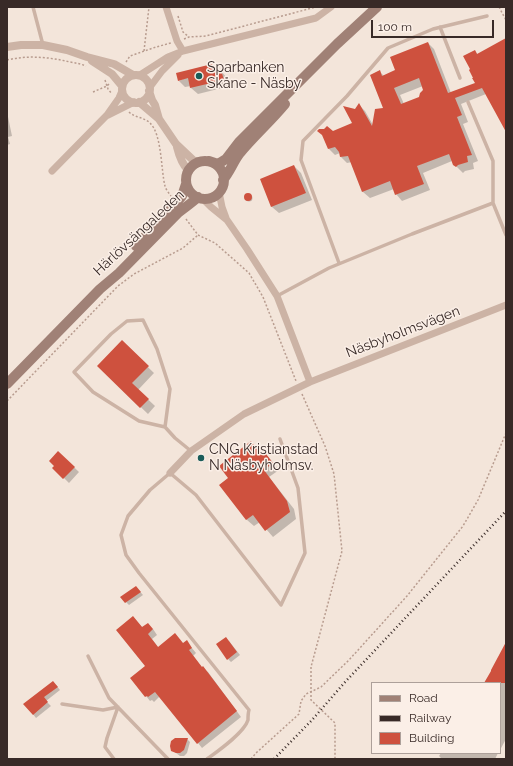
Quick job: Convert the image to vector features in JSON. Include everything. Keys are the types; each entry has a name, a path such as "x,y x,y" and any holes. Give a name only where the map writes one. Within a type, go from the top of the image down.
{"main road":[{"path":"207,161 220,168 223,180 222,186 219,192 214,196 200,198 189,190 186,184 188,170 192,165 198,162 207,161 218,164 226,159 239,142 337,44 377,7"},
{"path":"367,16 382,7"},
{"path":"223,180 234,162 251,140 278,112 313,69"},
{"name":"Härlövsängaleden","path":"100,289 114,269 182,196 186,184"},
{"name":"Härlövsängaleden","path":"7,384 100,289 185,207 200,198"}],"street":[{"path":"166,7 177,41 183,51"},
{"path":"52,171 107,115 119,98 126,79 168,57 183,51 316,18 331,7"},
{"path":"7,47 21,44 43,45 67,50 114,64 146,80 159,119 176,144 194,161 207,161"},
{"path":"107,115 144,100 162,71 183,51"},
{"path":"87,57 112,74 122,88 126,98 136,102 159,119"},
{"path":"176,144 181,159 188,170"},
{"path":"219,192 222,207 227,220 277,296 310,382"},
{"path":"200,198 227,220"},
{"name":"Näsbyholmsvägen","path":"170,473 191,451 244,414 310,382 506,305"}],"lane":[{"path":"33,7 43,45"},
{"path":"339,263 301,160 303,141 348,96 388,48 433,29 487,16"},
{"path":"440,27 460,78"},
{"path":"468,102 492,160 493,203 506,235"},
{"path":"277,296 339,263 493,203"},
{"path":"165,427 170,389 157,349 143,320 127,321 111,334 74,372 93,392 139,421 165,427 175,438 191,451"},
{"path":"207,759 224,747 239,733 247,721 249,710 139,573 126,555 121,535 128,516 150,490 170,473 196,495 281,605 304,553 298,488 280,439"},
{"path":"88,656 109,698 168,759"},
{"path":"62,704 103,710 118,707"},
{"path":"114,759 106,747 107,738 118,707"}],"path":[{"path":"144,51 149,7"},
{"path":"499,7 506,20"},
{"path":"178,16 183,32 188,37"},
{"path":"186,219 198,235 215,243 248,274 263,297 299,388 325,446 334,474 342,551 311,667 311,700 335,723 335,758"},
{"path":"7,401 118,286 134,274 183,248 198,235"},
{"path":"251,759 256,752 299,714 301,702 306,694 321,687 349,660 407,596 463,526 478,500 506,433"}],"building":[{"path":"506,38 506,132 482,88 455,98 462,115 457,117 472,155 467,156 468,162 456,167 453,165 449,154 417,166 424,184 395,195 390,181 362,192 348,156 340,157 339,152 335,147 328,149 322,135 317,131 319,129 324,129 327,126 333,131 352,123 343,106 355,109 359,103 372,126 375,109 383,108 370,75 380,70 382,76 395,70 390,57 428,42 448,93 475,83 463,56 475,50 477,54","holes":["419,78 423,90 419,97 401,104 394,88"]},
{"name":"Sparbanken Skåne - Näsby","path":"212,64 214,72 221,70 224,80 190,88 188,78 178,81 176,73"},
{"path":"294,165 306,193 271,207 260,179"},
{"path":"246,193 250,193 252,197 250,201 246,201 244,199 244,195"},
{"path":"122,340 149,366 132,383 149,399 140,408 97,366"},
{"path":"251,441 260,453 263,450 273,463 264,470 287,501 290,512 265,531 253,515 246,520 219,485 228,478 219,466"},
{"path":"58,451 75,467 63,479 52,468 54,466 49,461"},
{"path":"136,586 141,592 125,603 120,597"},
{"path":"133,616 142,627 148,623 153,629 148,634 158,647 175,633 183,643 187,640 192,648 189,650 237,711 197,744 155,692 148,697 145,697 130,678 145,666 116,630"},
{"path":"226,637 237,652 227,660 216,644"},
{"path":"506,642 506,683 485,682"},
{"path":"53,681 58,687 44,697 48,702 33,715 23,704"},
{"path":"175,738 188,738 184,750 180,753 171,751 171,741"}],"railway":[{"path":"274,759 506,511"}],"place":[{"name":"Sparbanken Skåne - Näsby","path":"199,76"},
{"name":"CNG Kristianstad N Näsbyholmsv.","path":"201,458"}]}
